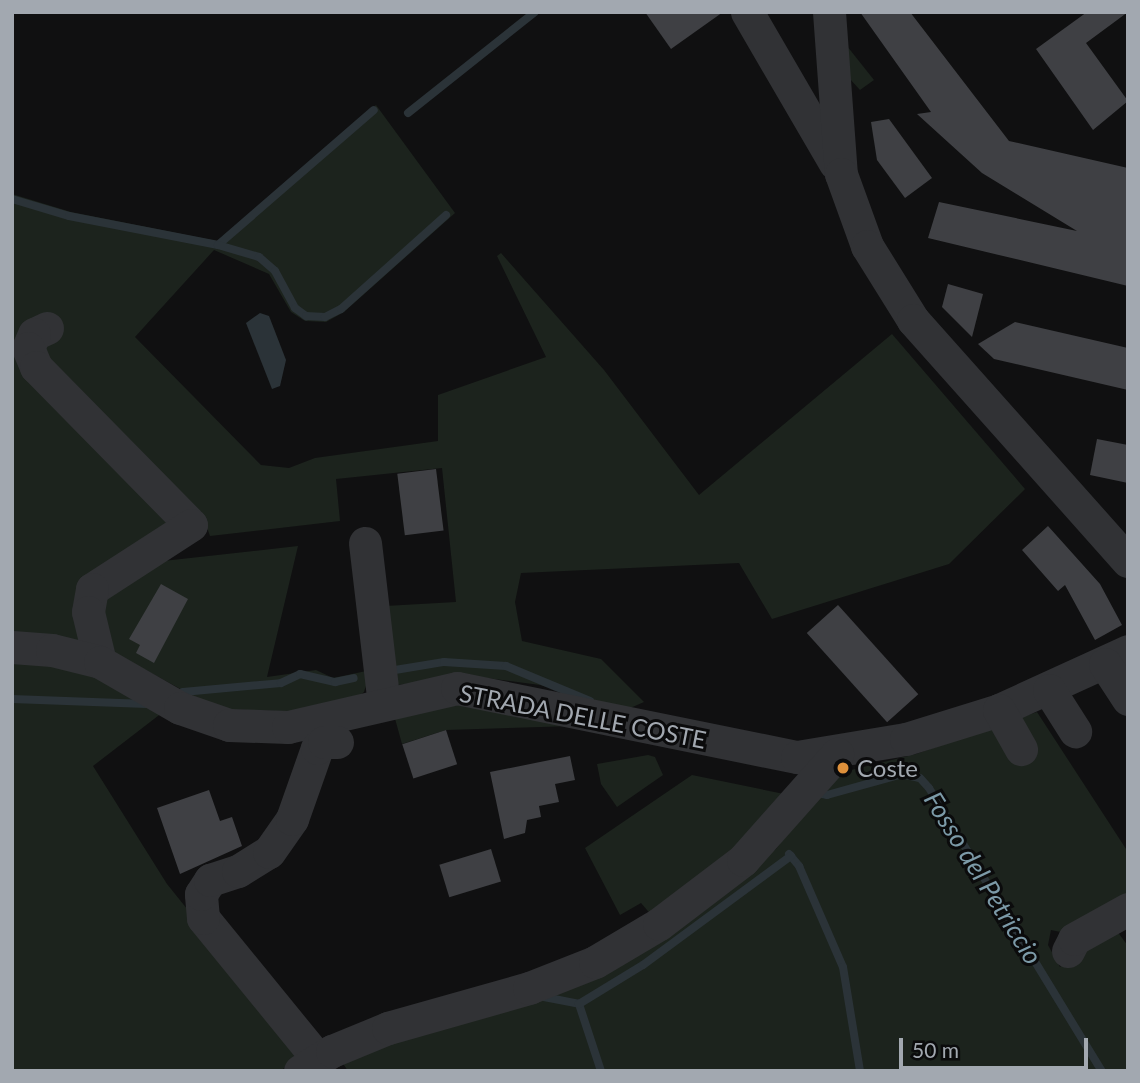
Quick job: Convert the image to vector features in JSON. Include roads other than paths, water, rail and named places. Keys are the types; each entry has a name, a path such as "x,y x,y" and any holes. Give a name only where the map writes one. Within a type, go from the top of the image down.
{"street":[{"path":"747,12 841,174"},
{"path":"829,12 830,69 841,174 854,219 903,307 1128,561"},
{"path":"781,71 800,74 830,69"},
{"path":"47,328 34,334 28,348 36,367 191,525 92,589 88,612 100,662"},
{"path":"365,543 384,704"},
{"name":"STRADA DELLE COSTE","path":"12,647 52,650 100,662 180,708 229,725 288,727 457,688 775,755 837,754 906,739 999,710 1049,690 1116,657"},
{"path":"1116,657 1128,699"},
{"path":"1049,690 1075,731"},
{"path":"999,710 1021,749"},
{"path":"337,742 324,742 317,748 292,819 269,852 238,871 210,880 201,894 203,918 309,1065 387,1028 529,988 595,962 659,924 743,860 837,754"},
{"path":"1068,951 1074,939 1128,909"}],"waterway":[{"path":"408,113 535,12"},
{"path":"12,199 69,216 218,245 374,110"},
{"path":"218,245 259,257 275,271 295,308 306,316 325,317 341,309 446,215"},
{"path":"395,670 444,662 506,666 590,701"},
{"path":"183,692 281,683 300,674 335,682 354,678"},
{"path":"12,699 147,704"},
{"name":"Fosso del Petriccio","path":"817,793 827,795 902,774 920,778 929,788 1102,1071"},
{"path":"789,854 799,866 843,967 860,1071"},
{"path":"601,1071 579,1004 643,965 791,856"},
{"path":"544,997 579,1004"}],"place":[{"name":"Coste","path":"843,768"}]}
